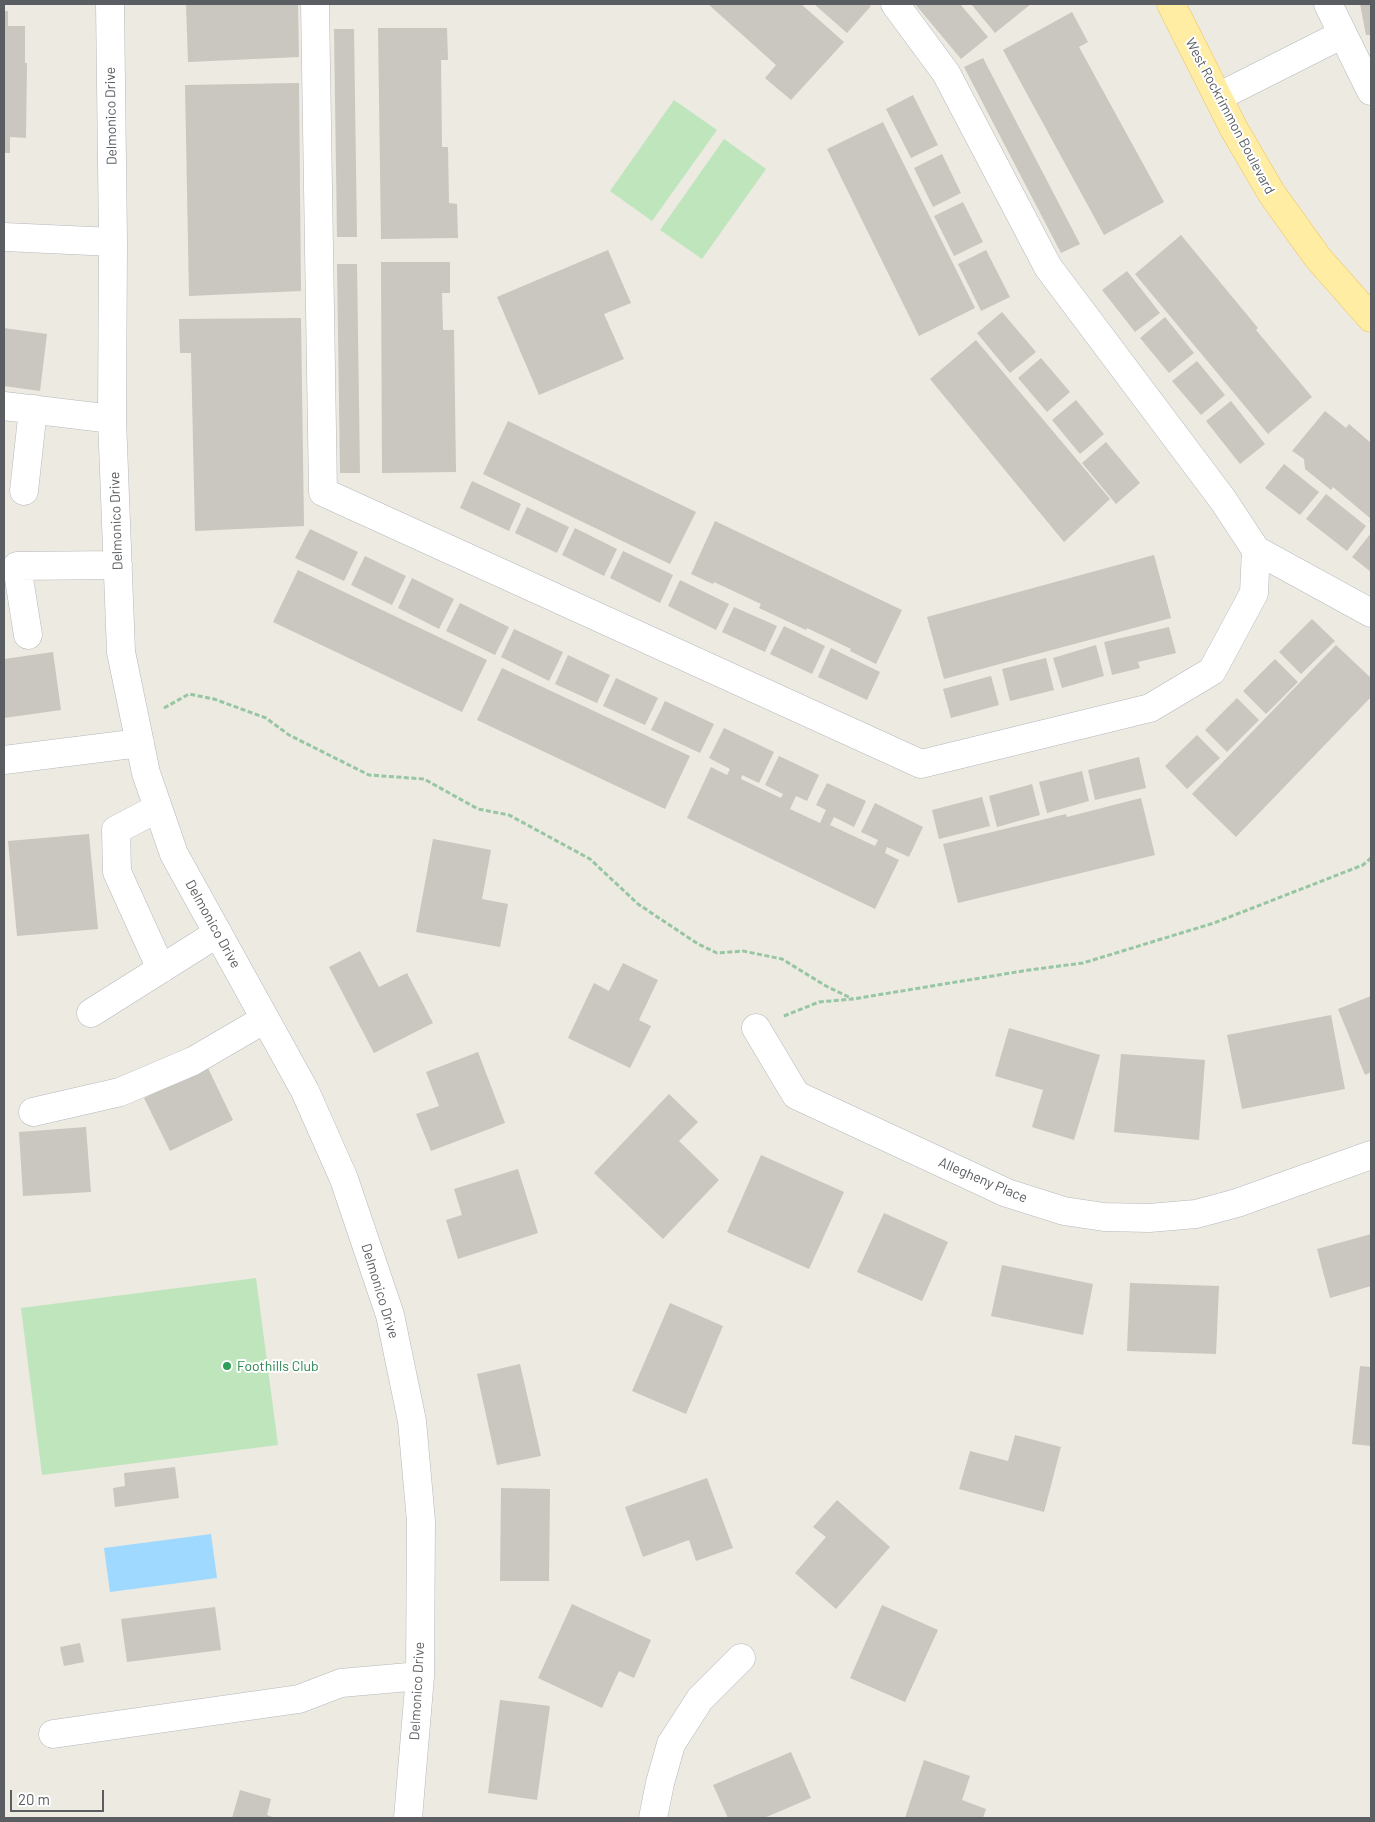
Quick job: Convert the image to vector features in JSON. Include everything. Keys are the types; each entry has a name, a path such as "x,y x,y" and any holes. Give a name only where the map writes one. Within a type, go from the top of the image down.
{"main road":[{"name":"West Rockrimmon Boulevard","path":"1171,4 1218,97 1272,194 1318,258 1371,318"}],"street":[{"name":"Delmonico Drive","path":"110,4 113,242 112,419 121,652 146,773 174,854 305,1091 344,1179 390,1316 412,1421 420,1512 420,1676 408,1818"},
{"path":"315,4 323,492 920,764 1150,708 1212,670 1254,593 1256,550"},
{"path":"894,4 946,72 1048,267 1217,492 1256,550 1371,613"},
{"path":"1328,4 1371,91"},
{"path":"1218,97 1343,34"},
{"path":"4,237 113,242"},
{"path":"4,406 112,419"},
{"path":"24,491 33,410"},
{"path":"28,635 16,566 118,565"},
{"path":"4,760 140,743"},
{"path":"158,808 116,830 117,872 161,969"},
{"path":"91,1013 218,933"},
{"path":"32,1112 120,1092 193,1061 265,1019"},
{"name":"Allegheny Place","path":"756,1028 796,1095 1007,1193 1064,1211 1104,1216 1140,1217 1196,1214 1237,1203 1371,1155"},
{"path":"653,1818 660,1782 671,1744 700,1699 741,1658"},
{"path":"53,1734 299,1699 341,1683 420,1676"}],"path":[{"path":"164,708 189,694 214,699 266,718 289,734 369,775 424,779 478,809 510,815 590,859 638,904 698,944 717,953 743,951 782,959 826,986 853,999"},
{"path":"756,1028 819,1002 853,999 1029,970 1083,964 1214,923 1363,865 1371,858"}],"green space":[{"path":"674,100 717,130 652,221 610,191"},
{"path":"724,139 766,169 702,259 660,230"},
{"path":"256,1278 278,1445 42,1475 21,1308"}],"water":[{"path":"211,1534 217,1578 110,1592 104,1548"}],"building":[{"path":"186,4 298,4 299,57 188,62"},
{"path":"708,4 801,4 844,42 791,100 765,78 776,65"},
{"path":"814,4 868,4 871,6 847,33"},
{"path":"915,4 960,4 988,37 961,59"},
{"path":"971,4 1031,4 995,33"},
{"path":"1360,4 1371,4 1371,35 1366,35"},
{"path":"4,11 8,11 8,26 25,26 25,63 27,63 26,138 10,137 10,153 4,153"},
{"path":"1072,12 1088,42 1079,47 1164,202 1104,235 1003,50"},
{"path":"378,28 447,28 448,60 441,60 442,147 448,147 449,203 457,204 458,238 381,239"},
{"path":"334,29 354,29 357,237 337,237"},
{"path":"983,58 1080,244 1061,253 964,67"},
{"path":"299,83 301,291 189,296 185,85"},
{"path":"913,95 938,145 911,158 886,109"},
{"path":"883,122 975,308 919,336 827,149"},
{"path":"942,154 961,193 933,207 914,168"},
{"path":"963,202 983,242 954,256 934,216"},
{"path":"1181,235 1312,397 1268,434 1135,274"},
{"path":"608,250 631,303 604,314 624,359 539,395 497,297"},
{"path":"986,250 1010,297 981,311 958,264"},
{"path":"381,262 450,262 450,293 442,293 443,330 454,330 456,472 382,473"},
{"path":"337,264 357,264 360,473 340,473"},
{"path":"1127,271 1160,313 1135,332 1102,290"},
{"path":"1002,312 1036,352 1010,373 977,333"},
{"path":"1165,317 1194,353 1169,373 1140,338"},
{"path":"301,318 304,526 195,531 191,353 180,353 179,319"},
{"path":"4,328 47,334 40,391 4,386"},
{"path":"976,340 1110,499 1064,542 930,379"},
{"path":"1041,358 1070,392 1047,412 1018,378"},
{"path":"1197,361 1225,395 1201,415 1172,381"},
{"path":"1076,400 1104,434 1080,454 1052,420"},
{"path":"1231,401 1265,444 1240,464 1206,421"},
{"path":"1325,411 1346,428 1349,424 1371,443 1371,519 1333,487 1331,490 1305,469 1304,459 1292,451"},
{"path":"508,421 696,512 670,564 483,474"},
{"path":"1106,442 1140,483 1116,504 1082,463"},
{"path":"1284,464 1319,492 1300,515 1265,488"},
{"path":"472,481 521,504 509,531 460,508"},
{"path":"1326,494 1366,526 1347,551 1306,519"},
{"path":"527,507 569,527 557,553 515,533"},
{"path":"715,521 902,610 876,664 850,651 851,649 759,608 761,604 714,582 713,584 691,574"},
{"path":"575,528 617,549 604,576 562,555"},
{"path":"310,529 358,552 344,581 295,558"},
{"path":"1371,533 1371,572 1352,557"},
{"path":"623,551 673,575 660,603 610,578"},
{"path":"1154,555 1171,618 944,679 927,617"},
{"path":"365,556 406,576 392,605 351,585"},
{"path":"298,570 487,660 462,712 273,622"},
{"path":"412,578 454,599 439,629 398,608"},
{"path":"680,580 729,604 716,630 668,606"},
{"path":"460,603 509,627 495,655 446,631"},
{"path":"734,607 777,626 765,652 722,632"},
{"path":"1312,619 1335,641 1301,674 1279,652"},
{"path":"784,626 825,646 812,674 770,654"},
{"path":"1169,627 1176,653 1138,662 1140,668 1112,675 1104,642"},
{"path":"514,629 563,652 549,681 501,657"},
{"path":"1096,645 1104,676 1062,688 1053,658"},
{"path":"1336,645 1371,678 1371,697 1236,837 1192,794"},
{"path":"831,648 880,672 867,700 818,677"},
{"path":"53,652 61,710 4,718 4,659"},
{"path":"568,655 610,675 597,703 555,684"},
{"path":"1046,658 1054,690 1010,701 1002,669"},
{"path":"1275,659 1298,682 1266,714 1243,691"},
{"path":"502,668 690,756 665,809 477,720"},
{"path":"991,676 999,705 951,718 943,689"},
{"path":"616,678 658,698 645,725 603,706"},
{"path":"1237,698 1259,720 1227,752 1205,730"},
{"path":"665,701 714,724 700,753 651,730"},
{"path":"724,728 774,752 759,783 742,775 741,779 781,798 783,794 765,785 779,756 819,775 807,801 796,796 790,809 820,823 826,810 816,805 827,783 866,801 854,827 834,817 830,825 875,846 878,840 861,832 875,803 923,827 909,857 887,847 885,853 899,860 875,909 687,818 711,767 727,775 730,769 709,758"},
{"path":"1197,735 1220,758 1187,789 1165,766"},
{"path":"1139,757 1146,788 1095,800 1088,770"},
{"path":"1082,771 1089,801 1047,813 1039,782"},
{"path":"1032,784 1040,815 997,827 989,796"},
{"path":"982,797 990,826 939,839 932,810"},
{"path":"1141,798 1155,855 958,903 943,844 1066,814 1067,817"},
{"path":"89,834 98,929 17,936 8,841"},
{"path":"433,839 491,850 482,899 508,904 500,947 416,932"},
{"path":"360,951 379,987 407,973 433,1023 374,1053 329,967"},
{"path":"623,963 658,980 639,1020 651,1026 630,1068 568,1038 594,983 609,991"},
{"path":"1371,996 1371,1072 1365,1075 1338,1009"},
{"path":"1331,1015 1345,1089 1242,1109 1227,1035"},
{"path":"1009,1028 1100,1055 1074,1140 1032,1127 1043,1090 995,1076"},
{"path":"478,1052 505,1123 431,1151 416,1114 439,1106 426,1072"},
{"path":"1121,1054 1205,1060 1199,1140 1114,1132"},
{"path":"207,1066 233,1120 170,1151 144,1098"},
{"path":"669,1094 698,1122 679,1141 719,1180 663,1239 594,1173"},
{"path":"86,1127 91,1192 23,1196 19,1132"},
{"path":"761,1155 844,1192 809,1269 727,1232"},
{"path":"518,1169 538,1233 458,1259 446,1220 462,1215 454,1189"},
{"path":"884,1213 948,1242 922,1301 857,1272"},
{"path":"1371,1234 1371,1286 1330,1298 1317,1249"},
{"path":"1002,1265 1093,1284 1083,1335 991,1316"},
{"path":"1130,1283 1219,1286 1216,1354 1127,1351"},
{"path":"670,1303 723,1326 686,1414 632,1391"},
{"path":"520,1364 541,1456 497,1465 477,1374"},
{"path":"1360,1366 1371,1367 1371,1446 1352,1444"},
{"path":"1015,1435 1061,1447 1044,1512 959,1489 970,1451 1008,1461"},
{"path":"175,1467 179,1498 115,1507 113,1488 125,1486 124,1473"},
{"path":"707,1478 733,1548 696,1561 689,1540 643,1557 625,1507"},
{"path":"501,1488 550,1489 549,1581 500,1581"},
{"path":"837,1500 890,1547 836,1609 795,1573 826,1537 813,1527"},
{"path":"572,1604 651,1640 634,1678 619,1671 602,1708 538,1678"},
{"path":"882,1605 938,1630 905,1702 850,1678"},
{"path":"215,1607 221,1650 127,1662 121,1619"},
{"path":"80,1643 84,1662 64,1666 60,1647"},
{"path":"500,1700 550,1706 537,1800 488,1793"},
{"path":"791,1752 811,1798 764,1818 728,1818 713,1785"},
{"path":"924,1760 970,1776 962,1800 986,1809 983,1818 905,1818"},
{"path":"240,1790 271,1799 267,1815 275,1818 232,1818"}],"place":[{"name":"Foothills Club","path":"227,1366"}]}
